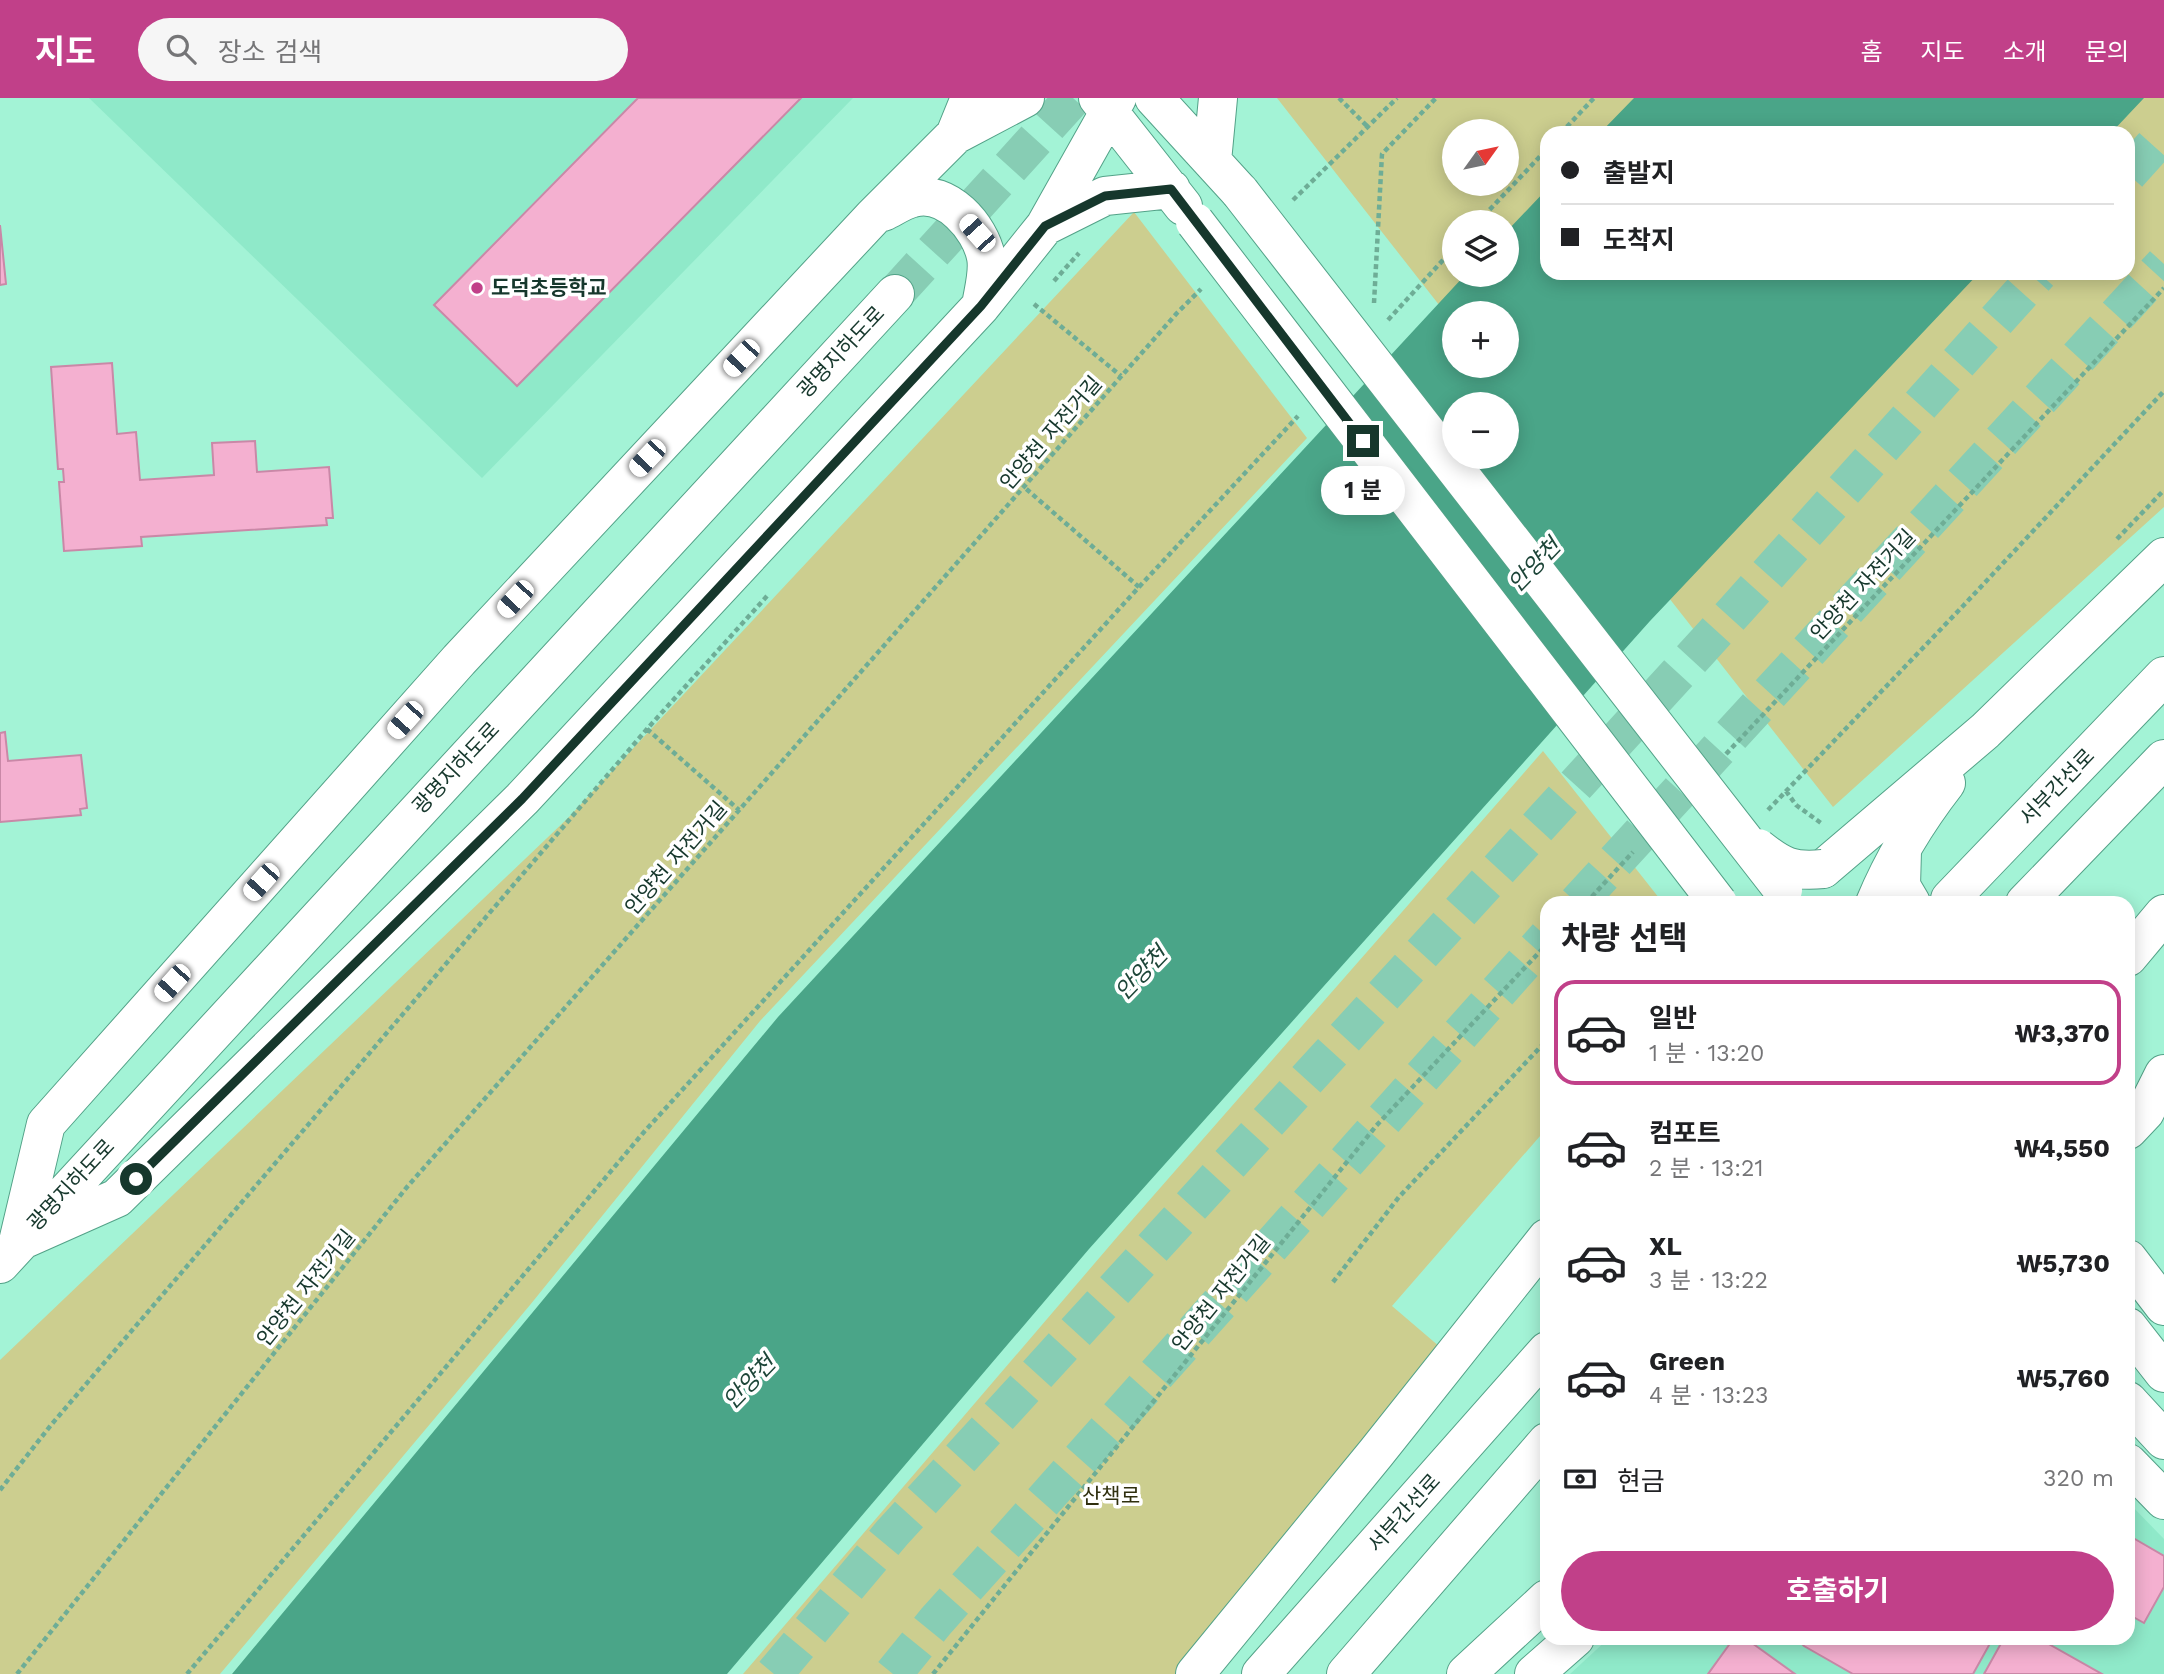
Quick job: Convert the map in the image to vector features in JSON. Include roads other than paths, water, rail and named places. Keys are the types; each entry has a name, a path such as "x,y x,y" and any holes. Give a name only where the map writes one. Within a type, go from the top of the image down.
{"main road":[{"path":"955,135 970,98"},
{"path":"9,1253 46,1124 459,660 873,217 955,135 1025,98"},
{"path":"1154,98 1240,192 1774,861 1800,872 1823,869 1985,731 2164,557"},
{"path":"1212,160 1218,98"},
{"path":"9,1253 117,1198 522,799 981,306 1045,226 1108,102 1195,222 1711,896"},
{"path":"1045,226 1105,196 1171,189"},
{"path":"873,217 913,198 932,197 956,208 977,233 987,259 981,306"},
{"name":"광명지하도로","path":"9,1253 895,294"},
{"name":"서부간선로","path":"1953,896 2164,676"},
{"path":"1878,896 1886,877 1929,805 1985,731"},
{"path":"2032,896 2164,759"},
{"path":"1747,825 1787,896"},
{"path":"1902,851 1901,886 1907,896"},
{"path":"2135,949 2164,914"},
{"path":"2135,1123 2145,1112 2164,1074"},
{"path":"1195,1674 1540,1247"},
{"path":"2135,1268 2164,1306"},
{"path":"2135,1336 2164,1373"},
{"name":"서부간선로","path":"1261,1674 1540,1359"},
{"path":"2135,1409 2164,1440"},
{"path":"1346,1674 1540,1450"},
{"path":"2135,1470 2164,1500"},
{"path":"1466,1674 1540,1605"},
{"path":"1534,1674 1567,1645"}],"water":[{"path":"1634,98 2144,98 2118,126 1607,126"},
{"name":"안양천","path":"1540,196 1540,280 1972,280 1650,621 1089,1249 727,1674 232,1674 778,1017 1454,287 1519,287 1519,218"}],"tunnel":[{"path":"895,294 1073,98"},
{"path":"2135,166 2164,134"},
{"path":"1583,896 2164,264"},
{"path":"774,1674 892,1533 1735,611 2033,280"},
{"path":"893,1674 936,1621 1540,945"}],"place":[{"name":"도덕초등학교","path":"477,288"}],"park label":[{"name":"산책로","path":"1111,1496"}]}
